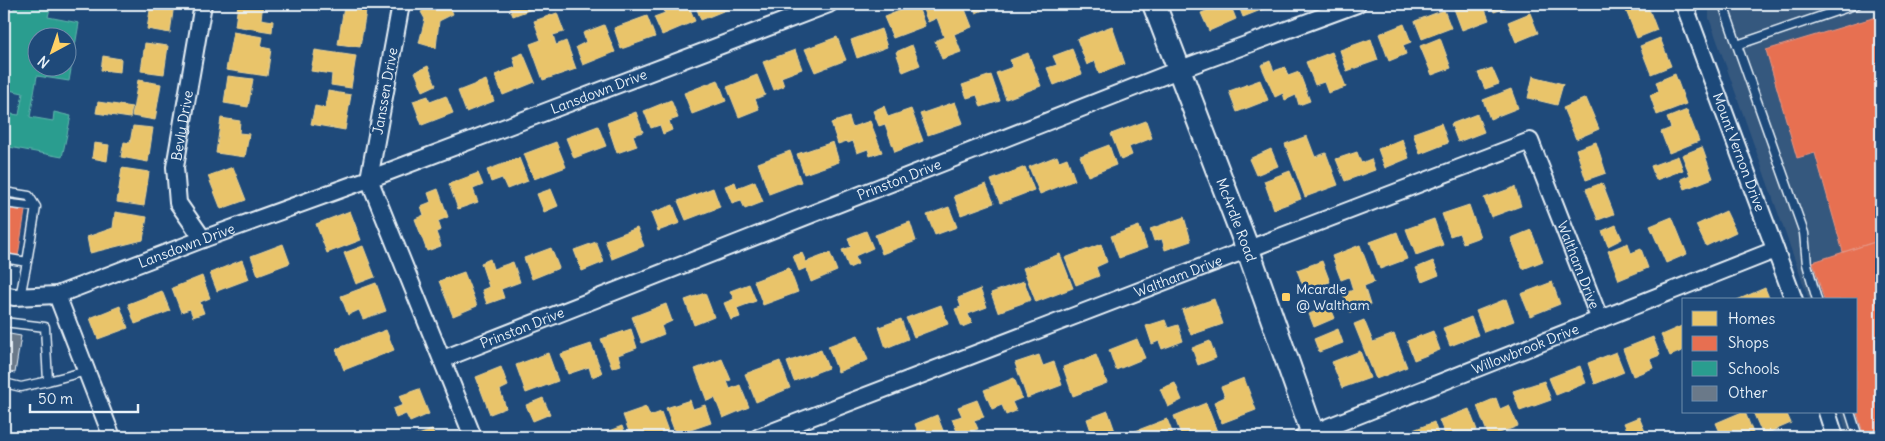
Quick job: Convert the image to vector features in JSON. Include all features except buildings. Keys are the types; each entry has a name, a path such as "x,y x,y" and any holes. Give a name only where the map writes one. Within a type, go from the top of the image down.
{"main road":[{"name":"McArdle Road","path":"1154,4 1248,250 1310,436"}],"street":[{"name":"Bevly Drive","path":"203,4 175,167 178,203 203,239"},
{"name":"Janssen Drive","path":"369,179 401,4"},
{"name":"Lansdown Drive","path":"4,295 20,297 57,295 203,239 369,179 829,4"},
{"name":"Prinston Drive","path":"443,359 1178,70 1357,4"},
{"name":"Mount Vernon Drive","path":"1684,4 1793,298"},
{"name":"Waltham Drive","path":"759,437 1530,141 1600,320"},
{"path":"369,179 473,437"},
{"name":"Willowbrook Drive","path":"1310,436 1775,250"},
{"path":"57,295 112,437"},
{"path":"1827,414 1831,436"}],"lane":[{"path":"1733,4 1724,7 1804,233 1807,264 1817,298"},
{"path":"1737,45 1857,4"},
{"path":"4,192 29,196 36,208 20,297"},
{"path":"4,203 36,208"},
{"path":"4,258 27,262"},
{"path":"4,322 45,327 48,381"},
{"path":"4,384 21,387 87,371"},
{"path":"1851,414 1858,437"}],"shaded area":[{"path":"1709,4 1881,4 1881,437 1847,436 1842,414 1858,414 1858,298 1808,298 1709,18"}],"place":[{"name":"Mcardle @ Waltham","path":"1286,297"}]}
